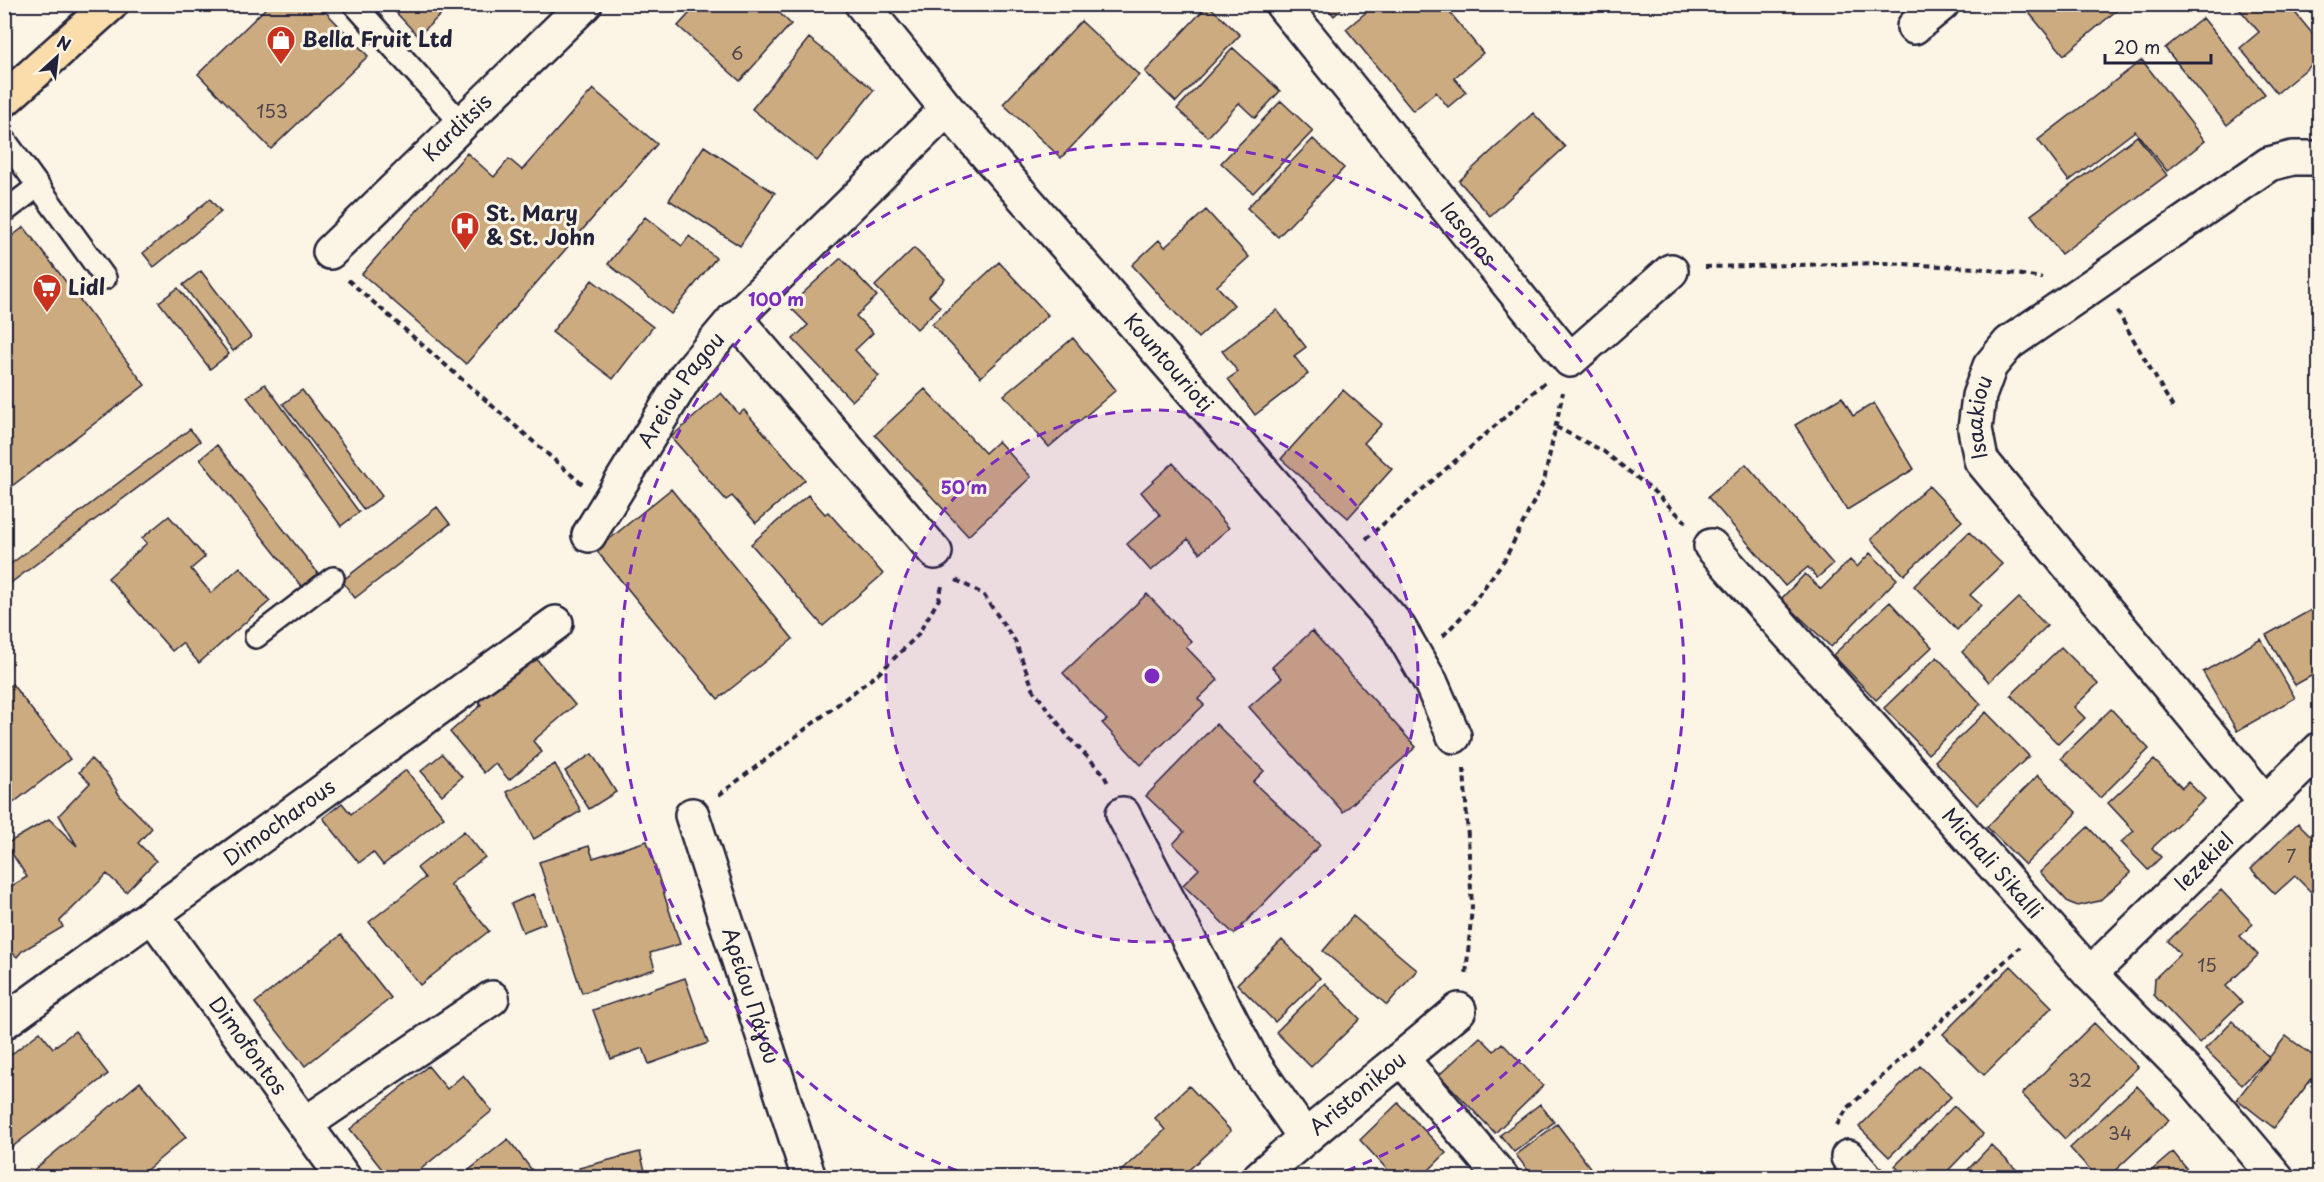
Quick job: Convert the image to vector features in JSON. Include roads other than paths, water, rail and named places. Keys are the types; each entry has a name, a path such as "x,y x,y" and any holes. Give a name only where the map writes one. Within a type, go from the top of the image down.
{"main road":[{"path":"4,100 111,4"}],"street":[{"name":"Karditsis","path":"330,252 585,4"},
{"name":"Kountourioti","path":"862,4 947,109 1399,628 1419,660 1454,736"},
{"name":"Iasonos","path":"1282,4 1570,360 1671,271"},
{"path":"1914,27 1942,4"},
{"name":"Areiou Pagou","path":"589,535 686,376 735,318 947,109"},
{"name":"Isaakiou","path":"2265,802 1981,460 1975,429 1979,396 1990,366 2009,343 2269,164 2293,158 2319,158"},
{"path":"735,318 939,563"},
{"name":"Michali Sikalli","path":"1711,546 2090,974 2194,1080 2277,1178"},
{"name":"Dimocharous","path":"4,1022 556,623"},
{"name":"Iezekiel","path":"2090,974 2319,749"},
{"path":"1123,814 1254,1064 1304,1136"},
{"name":"Αρείου Πάγου","path":"692,815 809,1178"},
{"name":"Dimofontos","path":"152,915 344,1178"},
{"path":"305,1124 492,998"},
{"name":"Aristonikou","path":"1259,1178 1304,1136 1402,1059 1459,1010"},
{"path":"1402,1059 1502,1178"}],"lane":[{"path":"354,4 463,124"},
{"path":"4,139 105,278"},
{"path":"4,212 38,186"},
{"path":"256,637 333,578"}],"place":[{"name":"Bella Fruit Ltd","path":"281,66"},
{"name":"St. Mary & St. John","path":"465,252"},
{"name":"Lidl","path":"47,314"}]}
